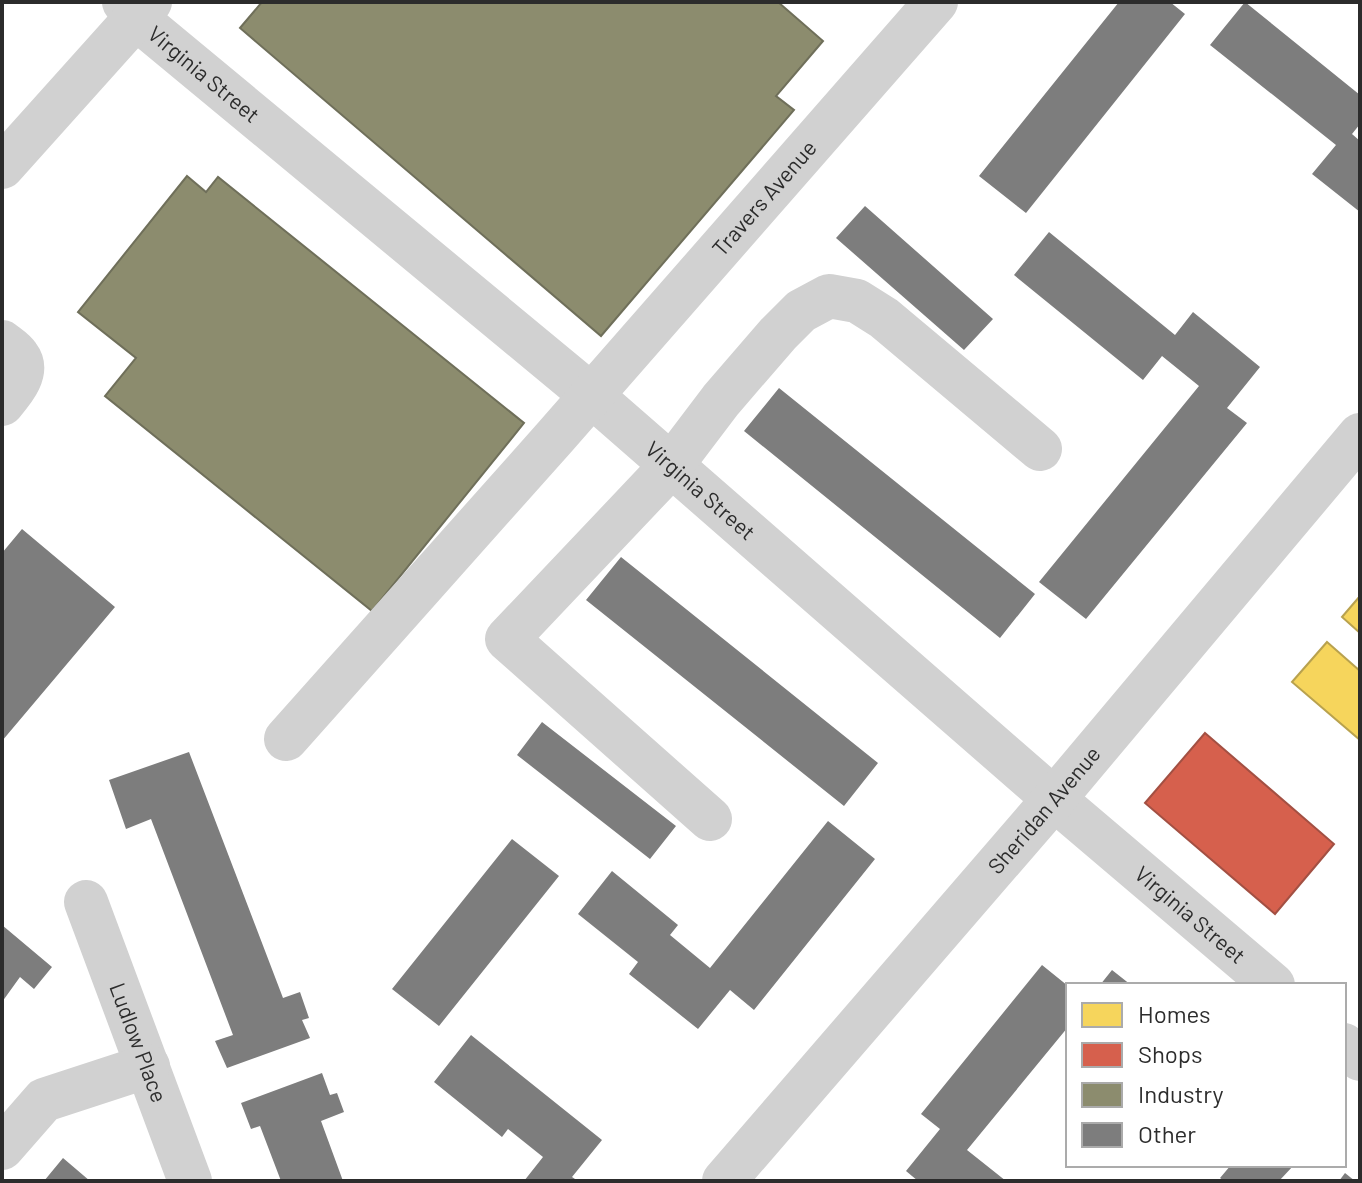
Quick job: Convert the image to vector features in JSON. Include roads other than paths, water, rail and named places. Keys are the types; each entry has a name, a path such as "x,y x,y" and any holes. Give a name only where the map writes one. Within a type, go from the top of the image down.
{"street":[{"name":"Travers Avenue","path":"286,739 936,2"},
{"name":"Virginia Street","path":"137,7 1271,983"},
{"path":"4,163 137,7"},
{"path":"710,819 507,639 671,466 721,400 778,334 801,311 829,296 857,301 884,318 1040,449"},
{"path":"2,342 20,357 23,370 14,390 2,404"},
{"name":"Sheridan Avenue","path":"724,1181 1054,799 1360,435"},
{"name":"Ludlow Place","path":"86,902 190,1181"},
{"path":"2,1148 44,1100 148,1066"}]}
